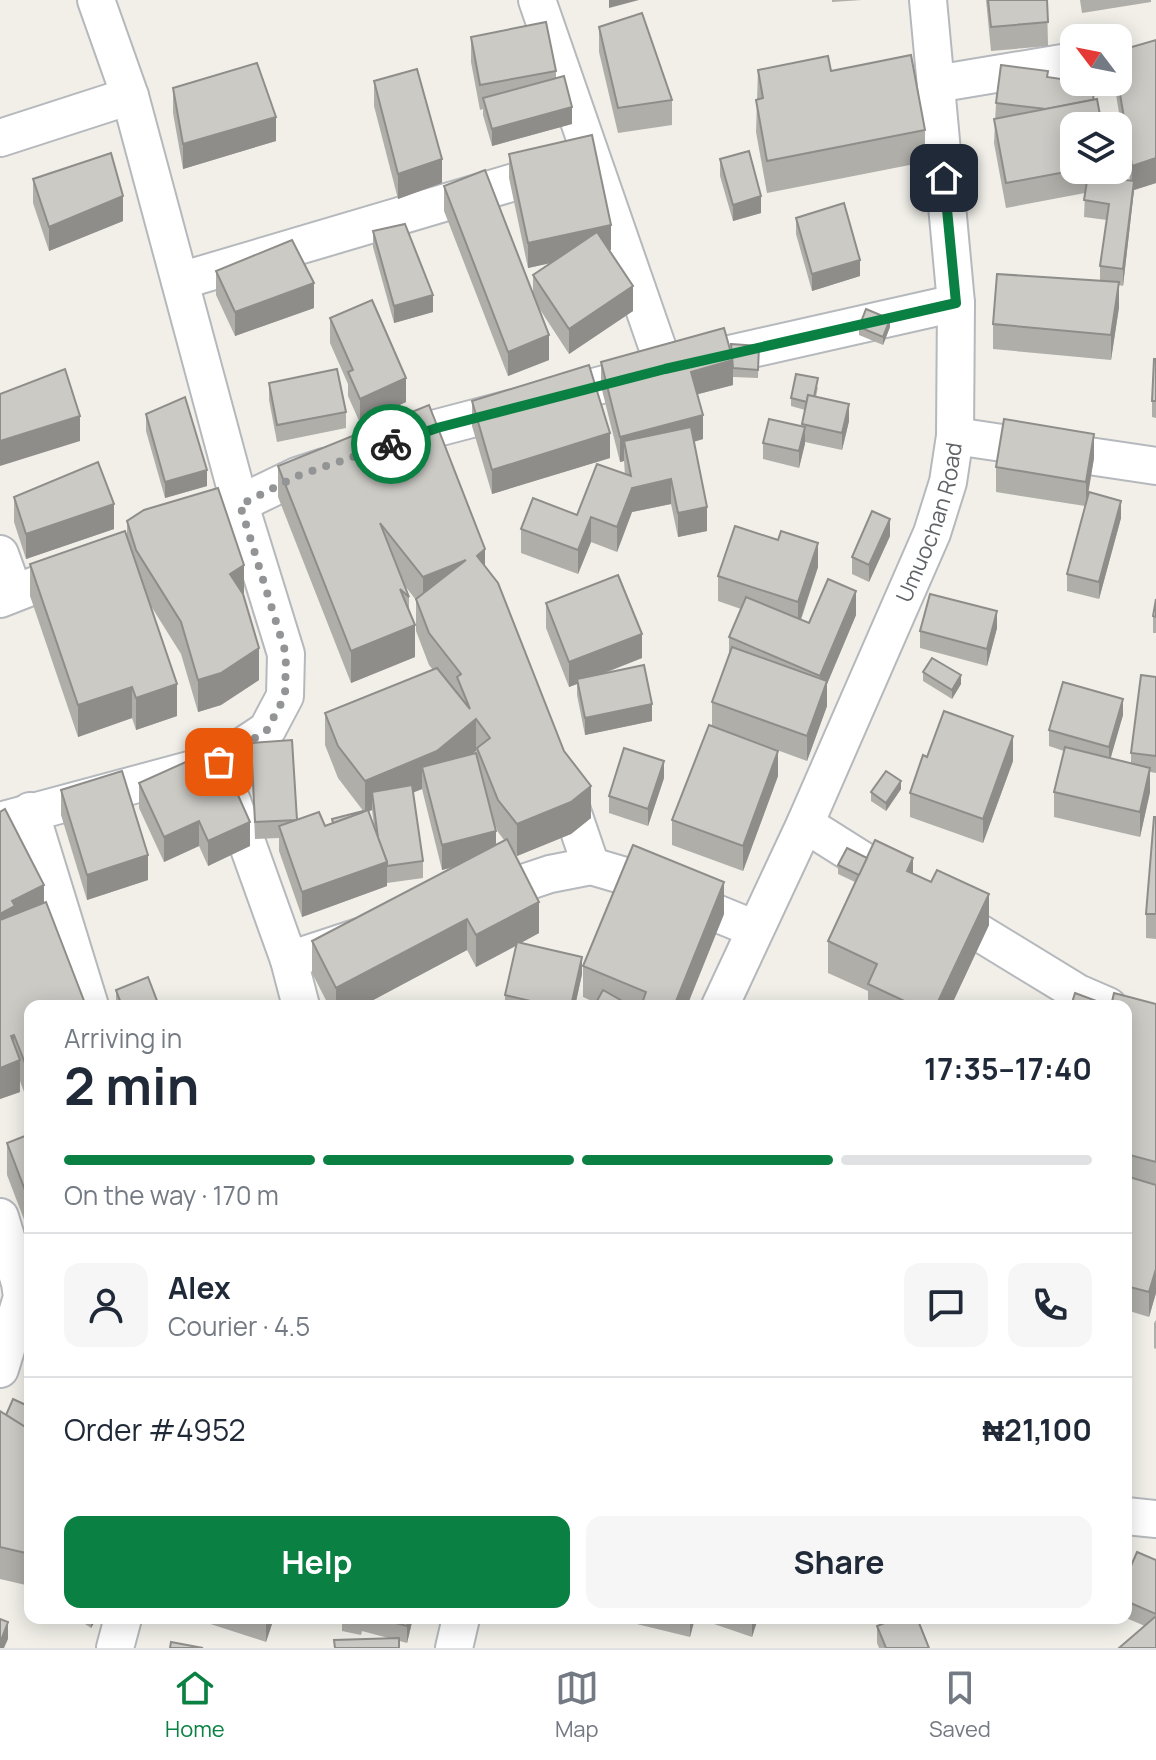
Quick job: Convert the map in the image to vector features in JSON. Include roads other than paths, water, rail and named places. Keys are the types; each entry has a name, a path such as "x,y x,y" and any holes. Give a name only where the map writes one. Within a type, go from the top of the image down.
{"street":[{"path":"537,0 665,369"},
{"name":"Umuochan Road","path":"723,1000 805,824 932,533 948,482 955,436 956,303 928,0"},
{"path":"88,1000 15,816 219,762 267,730 285,696 286,654 240,505 130,96 98,1"},
{"path":"936,84 1060,63"},
{"path":"0,138 130,96"},
{"path":"180,281 594,159"},
{"path":"184,527 240,505 297,476 360,454 442,443 665,369 956,303"},
{"path":"955,436 1156,466"},
{"path":"0,554 7,596 113,555"},
{"path":"550,749 591,866"},
{"path":"219,762 289,960 299,1000"},
{"path":"805,824 1004,949 1094,1000"},
{"path":"448,907 550,874 591,866 625,876 755,929"},
{"path":"289,960 390,927"},
{"path":"0,1217 22,1297 0,1369"},
{"path":"1132,1517 1156,1519"},
{"path":"115,1648 121,1624"},
{"path":"454,1648 460,1624"}]}
